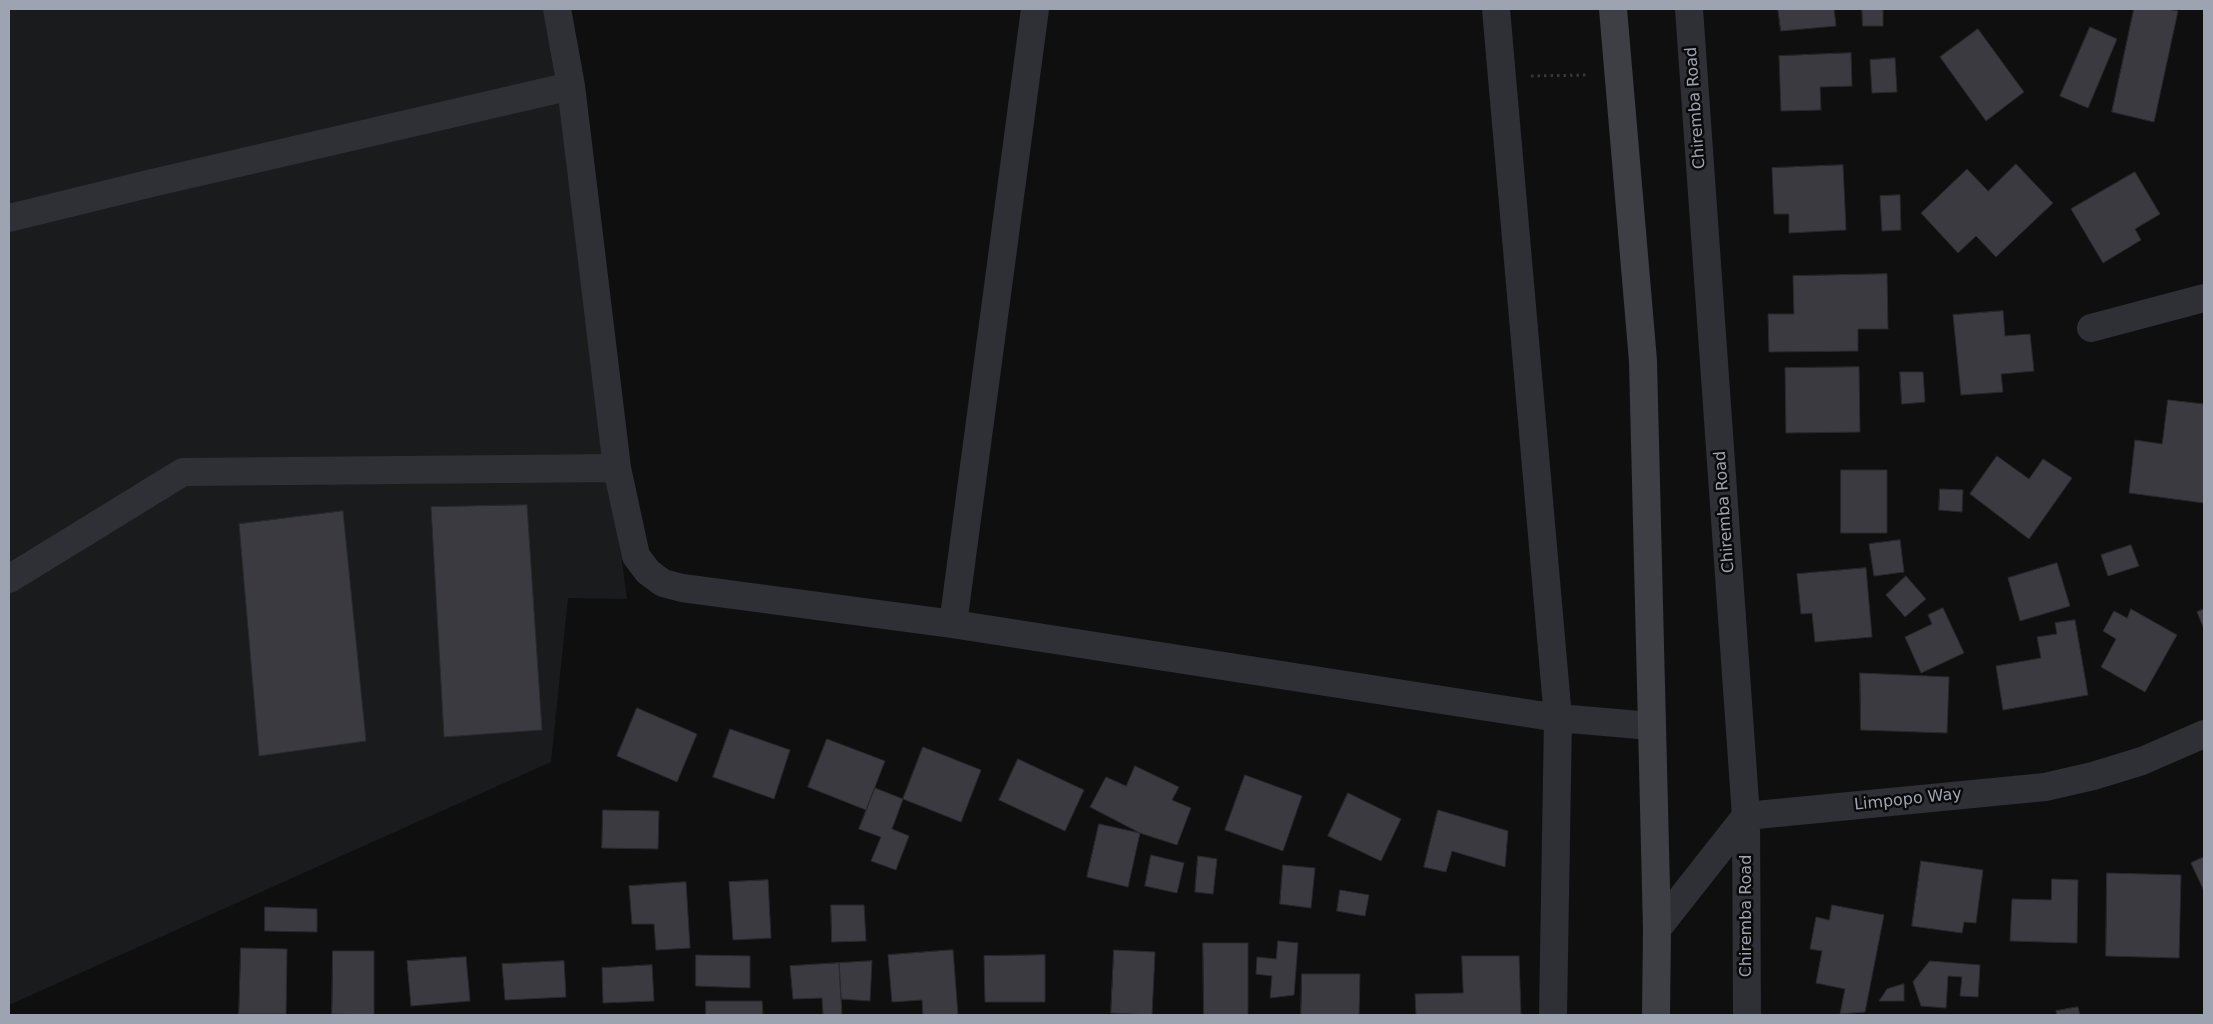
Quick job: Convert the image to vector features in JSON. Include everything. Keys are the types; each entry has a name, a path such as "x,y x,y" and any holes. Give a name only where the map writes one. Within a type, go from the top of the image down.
{"main road":[{"path":"1613,9 1643,361 1657,929 1656,1015"}],"street":[{"path":"556,9 571,86 617,468 636,556 648,572 663,583 682,588 953,624 1558,718 1651,726"},
{"path":"953,624 1035,9"},
{"path":"1496,9 1558,718 1554,1015"},
{"name":"Chiremba Road","path":"1689,9 1746,816 1747,1015"},
{"path":"9,218 152,182 571,86"},
{"path":"2091,328 2204,298"},
{"path":"9,579 183,472 617,468"},
{"name":"Limpopo Way","path":"1746,816 2046,787 2093,776 2142,760 2204,734"},
{"path":"1657,929 1746,816"}],"path":[{"path":"1502,77 1618,74"}],"shaded area":[{"path":"9,9 548,9 627,599 568,598 551,762 9,1005"}],"building":[{"path":"1778,9 1834,9 1836,26 1781,31"},
{"path":"1862,9 1883,9 1883,26 1863,26"},
{"path":"2134,9 2178,11 2154,122 2112,112"},
{"path":"2090,27 2117,39 2088,108 2060,96"},
{"path":"1978,29 2024,92 1986,121 1940,57"},
{"path":"1851,53 1852,86 1820,87 1821,110 1781,111 1779,56"},
{"path":"1895,58 1897,92 1872,93 1870,60"},
{"path":"2016,164 2053,203 1996,257 1976,236 1958,253 1921,213 1967,169 1988,191"},
{"path":"1843,165 1846,230 1789,233 1789,214 1774,214 1772,168"},
{"path":"2135,172 2160,214 2135,229 2141,240 2103,263 2071,209"},
{"path":"1900,195 1901,230 1882,231 1880,196"},
{"path":"1887,274 1888,329 1858,329 1858,351 1769,352 1768,314 1794,314 1793,276"},
{"path":"2003,311 2005,336 2030,334 2034,371 2001,374 2003,392 1961,395 1953,315"},
{"path":"1859,367 1860,432 1786,433 1785,368"},
{"path":"1900,372 1923,372 1925,402 1902,404"},
{"path":"2168,400 2204,404 2204,503 2129,493 2135,440 2162,444"},
{"path":"1997,456 2029,479 2043,459 2072,478 2029,539 1970,494"},
{"path":"1841,470 1887,470 1887,533 1841,533"},
{"path":"1940,489 1963,490 1962,512 1939,510"},
{"path":"527,505 542,730 444,737 431,507"},
{"path":"343,511 366,741 259,756 239,524"},
{"path":"1900,540 1904,572 1874,576 1869,544"},
{"path":"2131,545 2139,566 2108,576 2101,555"},
{"path":"2057,563 2070,606 2020,621 2008,578"},
{"path":"1866,568 1872,637 1815,642 1812,613 1801,614 1797,574"},
{"path":"1906,576 1926,599 1905,617 1886,595"},
{"path":"1943,608 1964,653 1921,673 1905,637 1932,624 1928,615"},
{"path":"2131,609 2177,635 2145,692 2101,667 2116,639 2103,631 2114,611 2127,618"},
{"path":"2204,609 2204,629 2197,612"},
{"path":"2075,620 2088,695 2003,710 1996,666 2041,658 2037,637 2057,634 2055,623"},
{"path":"1860,673 1949,677 1947,733 1861,730"},
{"path":"637,708 697,734 677,782 617,756"},
{"path":"730,729 790,750 774,799 713,777"},
{"path":"827,739 885,761 866,810 808,787"},
{"path":"923,747 981,770 961,822 903,799"},
{"path":"1018,759 1084,790 1065,831 999,800"},
{"path":"1135,766 1179,787 1172,800 1191,808 1177,845 1140,833 1090,807 1106,777 1126,786"},
{"path":"1245,775 1302,796 1283,851 1225,830"},
{"path":"875,788 903,799 892,829 909,836 896,870 871,861 881,837 859,829"},
{"path":"1348,793 1401,819 1381,861 1328,836"},
{"path":"603,810 659,811 658,849 602,848"},
{"path":"1438,810 1508,831 1505,867 1452,851 1446,872 1424,867"},
{"path":"1099,824 1140,833 1128,887 1087,877"},
{"path":"1151,855 1184,863 1177,893 1145,886"},
{"path":"1198,856 1217,859 1213,894 1195,892"},
{"path":"2204,857 2204,891 2191,863"},
{"path":"1921,861 1983,870 1976,923 1964,922 1962,933 1912,926"},
{"path":"1283,865 1315,868 1311,908 1280,904"},
{"path":"2107,873 2181,875 2179,958 2106,956"},
{"path":"2052,879 2078,880 2077,943 2010,941 2012,899 2051,900"},
{"path":"768,880 771,938 733,940 729,882"},
{"path":"686,882 690,948 656,950 654,924 632,924 629,886"},
{"path":"1340,890 1369,895 1365,916 1337,911"},
{"path":"831,905 864,905 866,941 832,942"},
{"path":"1832,905 1884,915 1865,1012 1840,1014 1845,989 1816,983 1822,951 1810,949 1816,917 1829,920"},
{"path":"265,907 317,909 317,932 265,931"},
{"path":"1278,941 1298,943 1294,995 1270,998 1272,976 1256,974 1257,957 1276,959"},
{"path":"1203,943 1248,943 1248,1015 1204,1015"},
{"path":"241,948 287,949 286,1014 239,1014"},
{"path":"953,950 958,1015 923,1015 922,1000 892,1002 888,955"},
{"path":"1114,950 1155,952 1152,1015 1111,1013"},
{"path":"333,951 374,951 374,1015 332,1014"},
{"path":"696,955 750,956 750,988 696,986"},
{"path":"1045,955 1045,1002 985,1002 984,956"},
{"path":"1462,956 1519,956 1521,1015 1416,1015 1415,994 1463,993"},
{"path":"466,957 470,1001 411,1006 407,961"},
{"path":"564,961 566,997 505,1000 502,964"},
{"path":"872,961 870,1001 841,999 839,963"},
{"path":"1930,961 1980,965 1978,997 1960,996 1962,977 1948,976 1946,1008 1921,1006 1913,982"},
{"path":"839,963 842,1015 823,1015 822,998 793,999 790,966"},
{"path":"652,965 654,1001 603,1003 602,968"},
{"path":"1302,974 1360,974 1359,1015 1301,1015"},
{"path":"1904,984 1904,1001 1879,1001 1887,989"},
{"path":"706,1001 762,1001 763,1015 706,1015"},
{"path":"2078,1007 2080,1015 2057,1015 2056,1011"}]}
